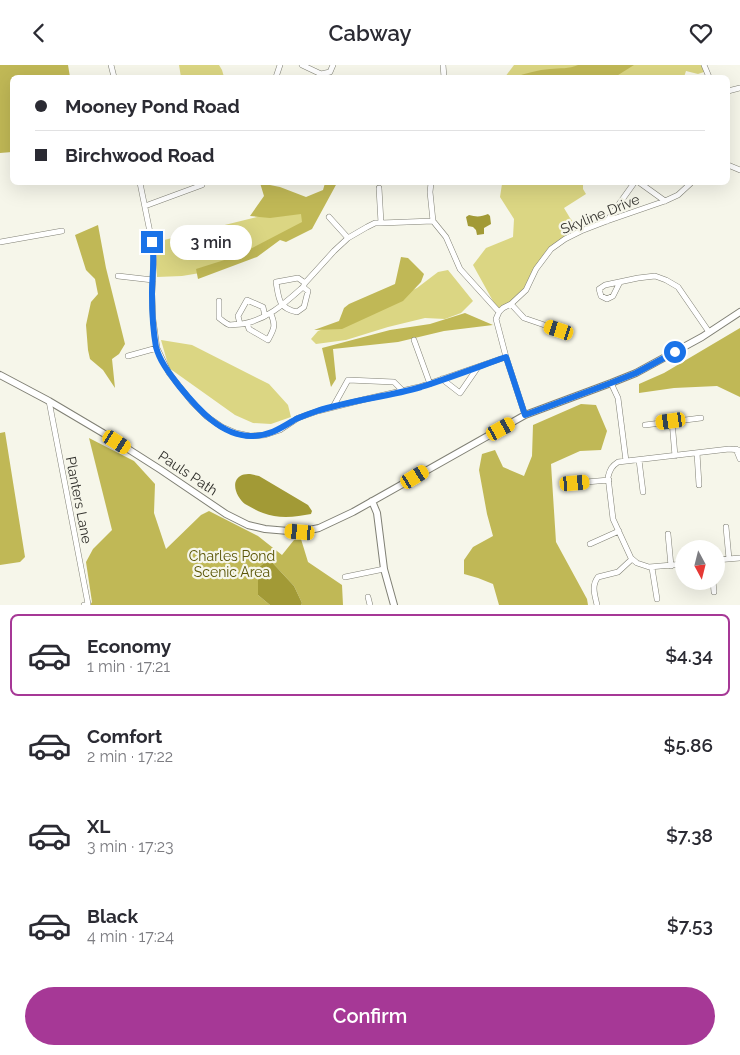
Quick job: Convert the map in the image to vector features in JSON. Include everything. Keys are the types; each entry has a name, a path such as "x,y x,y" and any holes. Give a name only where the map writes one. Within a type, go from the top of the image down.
{"street":[{"path":"302,65 320,75"},
{"path":"324,75 330,72 333,65"},
{"path":"140,185 154,255 152,294 157,348 169,373 192,402 206,416 222,427 250,436 266,435 280,430 298,418 318,411 430,384 506,357"},
{"path":"145,206 202,185"},
{"path":"431,185 433,221 446,237 460,269 499,312 496,319 525,415"},
{"path":"607,221 633,185"},
{"path":"643,185 666,201"},
{"name":"Skyline Drive","path":"499,312 526,290 536,269 551,249 565,239 607,221 666,201 678,195 689,185"},
{"path":"379,189 381,223"},
{"path":"329,217 348,238"},
{"path":"219,301 219,318 229,325 248,323 268,315 283,305 304,285 334,251 348,238 366,227 375,223 433,221"},
{"path":"0,242 62,231"},
{"path":"118,276 153,280"},
{"path":"620,282 655,276 666,279 678,287 709,332"},
{"path":"298,278 304,285 308,291 304,307 297,312 287,310 279,301 276,282 298,278"},
{"path":"240,324 238,316 247,300 263,307 274,321 274,329 268,341 249,329 248,323"},
{"path":"511,304 524,318 559,330"},
{"name":"Pauls Path","path":"0,376 48,401 161,470 226,515 248,525 265,529 300,532 319,527 353,512 525,415 636,373 709,332 740,312"},
{"path":"414,340 430,384"},
{"path":"128,356 157,348"},
{"path":"442,379 460,393 479,366"},
{"path":"333,407 348,381 394,382 403,391"},
{"path":"611,383 618,398 626,461"},
{"name":"Planters Lane","path":"48,401 86,604"},
{"path":"645,425 701,418"},
{"path":"672,421 676,456"},
{"path":"675,565 652,568 637,563 632,559 612,515 609,472 612,466 618,462 738,449 740,459"},
{"path":"697,453 700,485"},
{"path":"639,460 643,492"},
{"path":"575,483 609,480"},
{"path":"372,501 378,513 384,569 394,605"},
{"path":"726,527 730,559"},
{"path":"590,544 619,531"},
{"path":"668,535 671,565"},
{"path":"725,559 740,558"},
{"path":"597,605 594,585 597,579 618,572 632,559"},
{"path":"652,568 657,599"},
{"path":"345,577 384,569"},
{"path":"368,597 370,605"}],"shaded area":[{"path":"179,65 219,65 223,75 181,75"},
{"path":"514,65 704,65 707,71 698,74 686,71 685,75 506,75"},
{"path":"502,185 583,185 586,194 564,208 581,231 551,249 526,290 499,312 473,265 486,248 513,237 514,219 500,197"},
{"path":"293,208 305,208 308,221 212,271 182,276 157,277 156,242"},
{"path":"488,214 491,224 484,228 484,234 477,235 473,227 468,226 466,217 469,215 483,216"},
{"path":"448,270 473,301 461,313 445,319 425,318 346,340 316,344 311,339 318,331 353,318 417,288 438,272"},
{"path":"161,340 192,345 269,384 288,405 291,417 271,424 253,423 235,415 169,368"},
{"path":"250,474 259,476 308,505 312,511 311,514 281,517 269,515 245,504 239,498 235,485 238,478"},
{"path":"269,559 294,586 302,603 301,605 270,605 258,595 258,568"}],"green space":[{"path":"0,65 68,65 70,75 10,75 10,152 0,153"},
{"path":"578,65 634,65 618,75 522,75 550,69 568,68"},
{"path":"261,185 280,187 306,197 323,190 324,185 336,185 312,229 286,242 280,240 257,257 198,279 196,269 237,256 302,222 301,214 270,218 250,216 264,196"},
{"path":"98,225 106,268 125,344 119,354 112,359 115,388 103,370 90,359 86,325 91,302 98,294 95,279 86,270 75,235"},
{"path":"401,257 408,258 424,274 421,282 403,301 342,329 314,330 339,321 344,308 349,304 395,284"},
{"path":"465,313 493,325 444,331 398,342 333,349 336,379 331,387 322,348 390,330 430,324"},
{"path":"740,328 740,397 717,386 674,388 639,393 639,384 664,373"},
{"path":"581,404 596,405 607,431 601,450 580,451 551,464 556,542 587,599 588,605 499,605 493,584 464,574 464,560 473,547 493,536 479,470 482,454 495,450 503,467 524,476 532,456 533,425"},
{"path":"5,432 25,557 20,562 0,565 0,433"},
{"name":"Charles Pond Scenic Area","path":"89,438 134,461 155,484 154,513 166,549 201,515 209,511 258,536 282,555 294,540 301,539 308,562 342,585 343,605 301,605 302,603 294,586 269,559 258,568 258,595 270,605 90,605 92,602 86,562 93,549 112,530"}],"route":[{"path":"152,242 154,255 153,319 157,348 162,361 192,402 206,416 222,427 250,436 266,435 280,430 298,418 318,411 419,387 506,357 525,415 636,373 675,352"}]}
